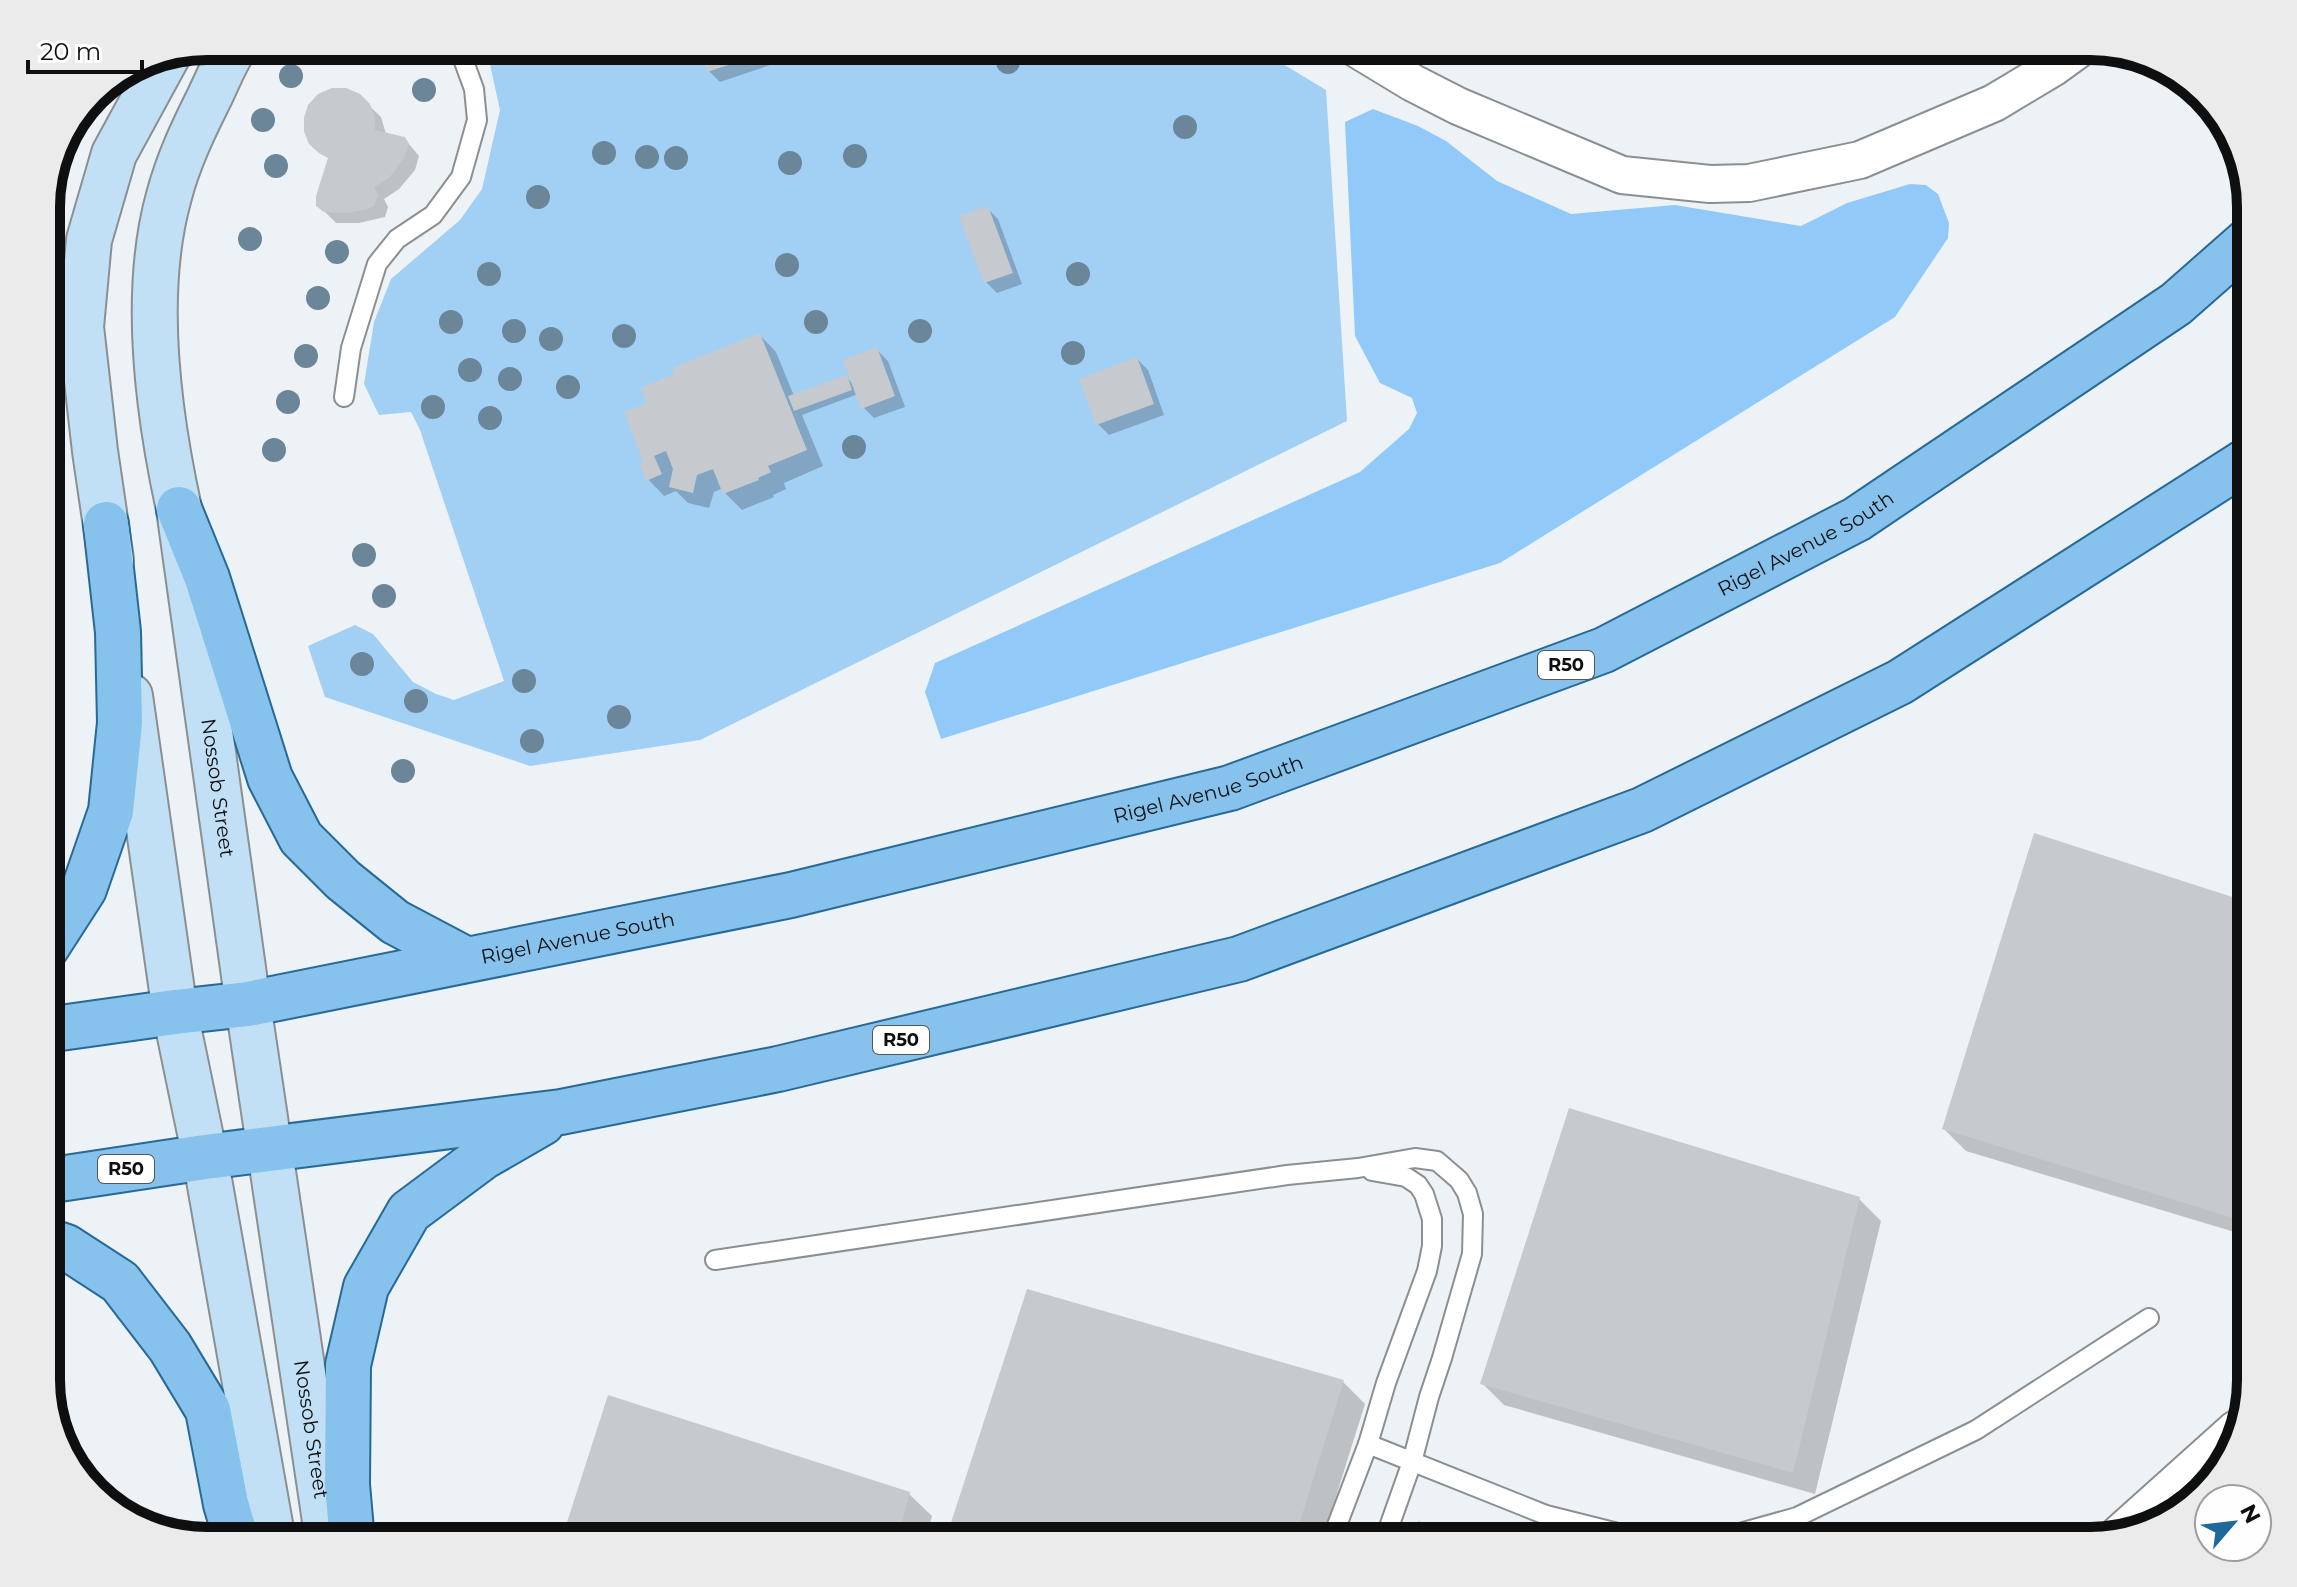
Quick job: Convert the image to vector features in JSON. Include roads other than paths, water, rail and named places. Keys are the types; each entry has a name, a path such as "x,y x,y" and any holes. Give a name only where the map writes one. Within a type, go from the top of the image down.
{"main road":[{"name":"Rigel Avenue South","path":"60,1028 248,1004 791,895 1230,788 1604,650 1857,519 2176,304 2237,250"},
{"name":"R50","path":"60,1179 205,1157 561,1112 778,1069 1239,959 1642,810 1900,682 2237,467"},
{"path":"179,509 207,578 270,778 301,838 343,880 395,922 465,959"},
{"path":"60,926 84,889 111,811 120,708 118,632 106,524"},
{"path":"351,1527 347,1485 348,1365 366,1287 409,1212 483,1157 561,1112"},
{"path":"60,1245 120,1282 170,1347 208,1410 233,1527"}],"street":[{"name":"Nossob Street","path":"228,60 183,151 168,198 159,244 155,291 159,397 179,509 248,1004 326,1527"},
{"path":"1375,60 1458,106 1622,175 1710,184 1749,183 1860,160 1994,103 2064,60"},
{"path":"161,68 114,154 89,240 81,327 95,451 175,1012 205,1157 271,1527"},
{"path":"2135,1520 2224,1440"}],"lane":[{"path":"344,397 351,348 377,264 397,239 433,215 461,177 477,120 474,89 463,60"},
{"path":"715,1260 1287,1175 1358,1168 1415,1158 1437,1161 1459,1180 1467,1193 1473,1214 1472,1254 1412,1462 1389,1527"},
{"path":"1336,1527 1427,1271 1432,1246 1432,1219 1418,1185 1406,1177 1358,1168"},
{"path":"1761,1527 1797,1517 1976,1430 2149,1318"},
{"path":"1368,1444 1546,1515 1594,1527"}]}
